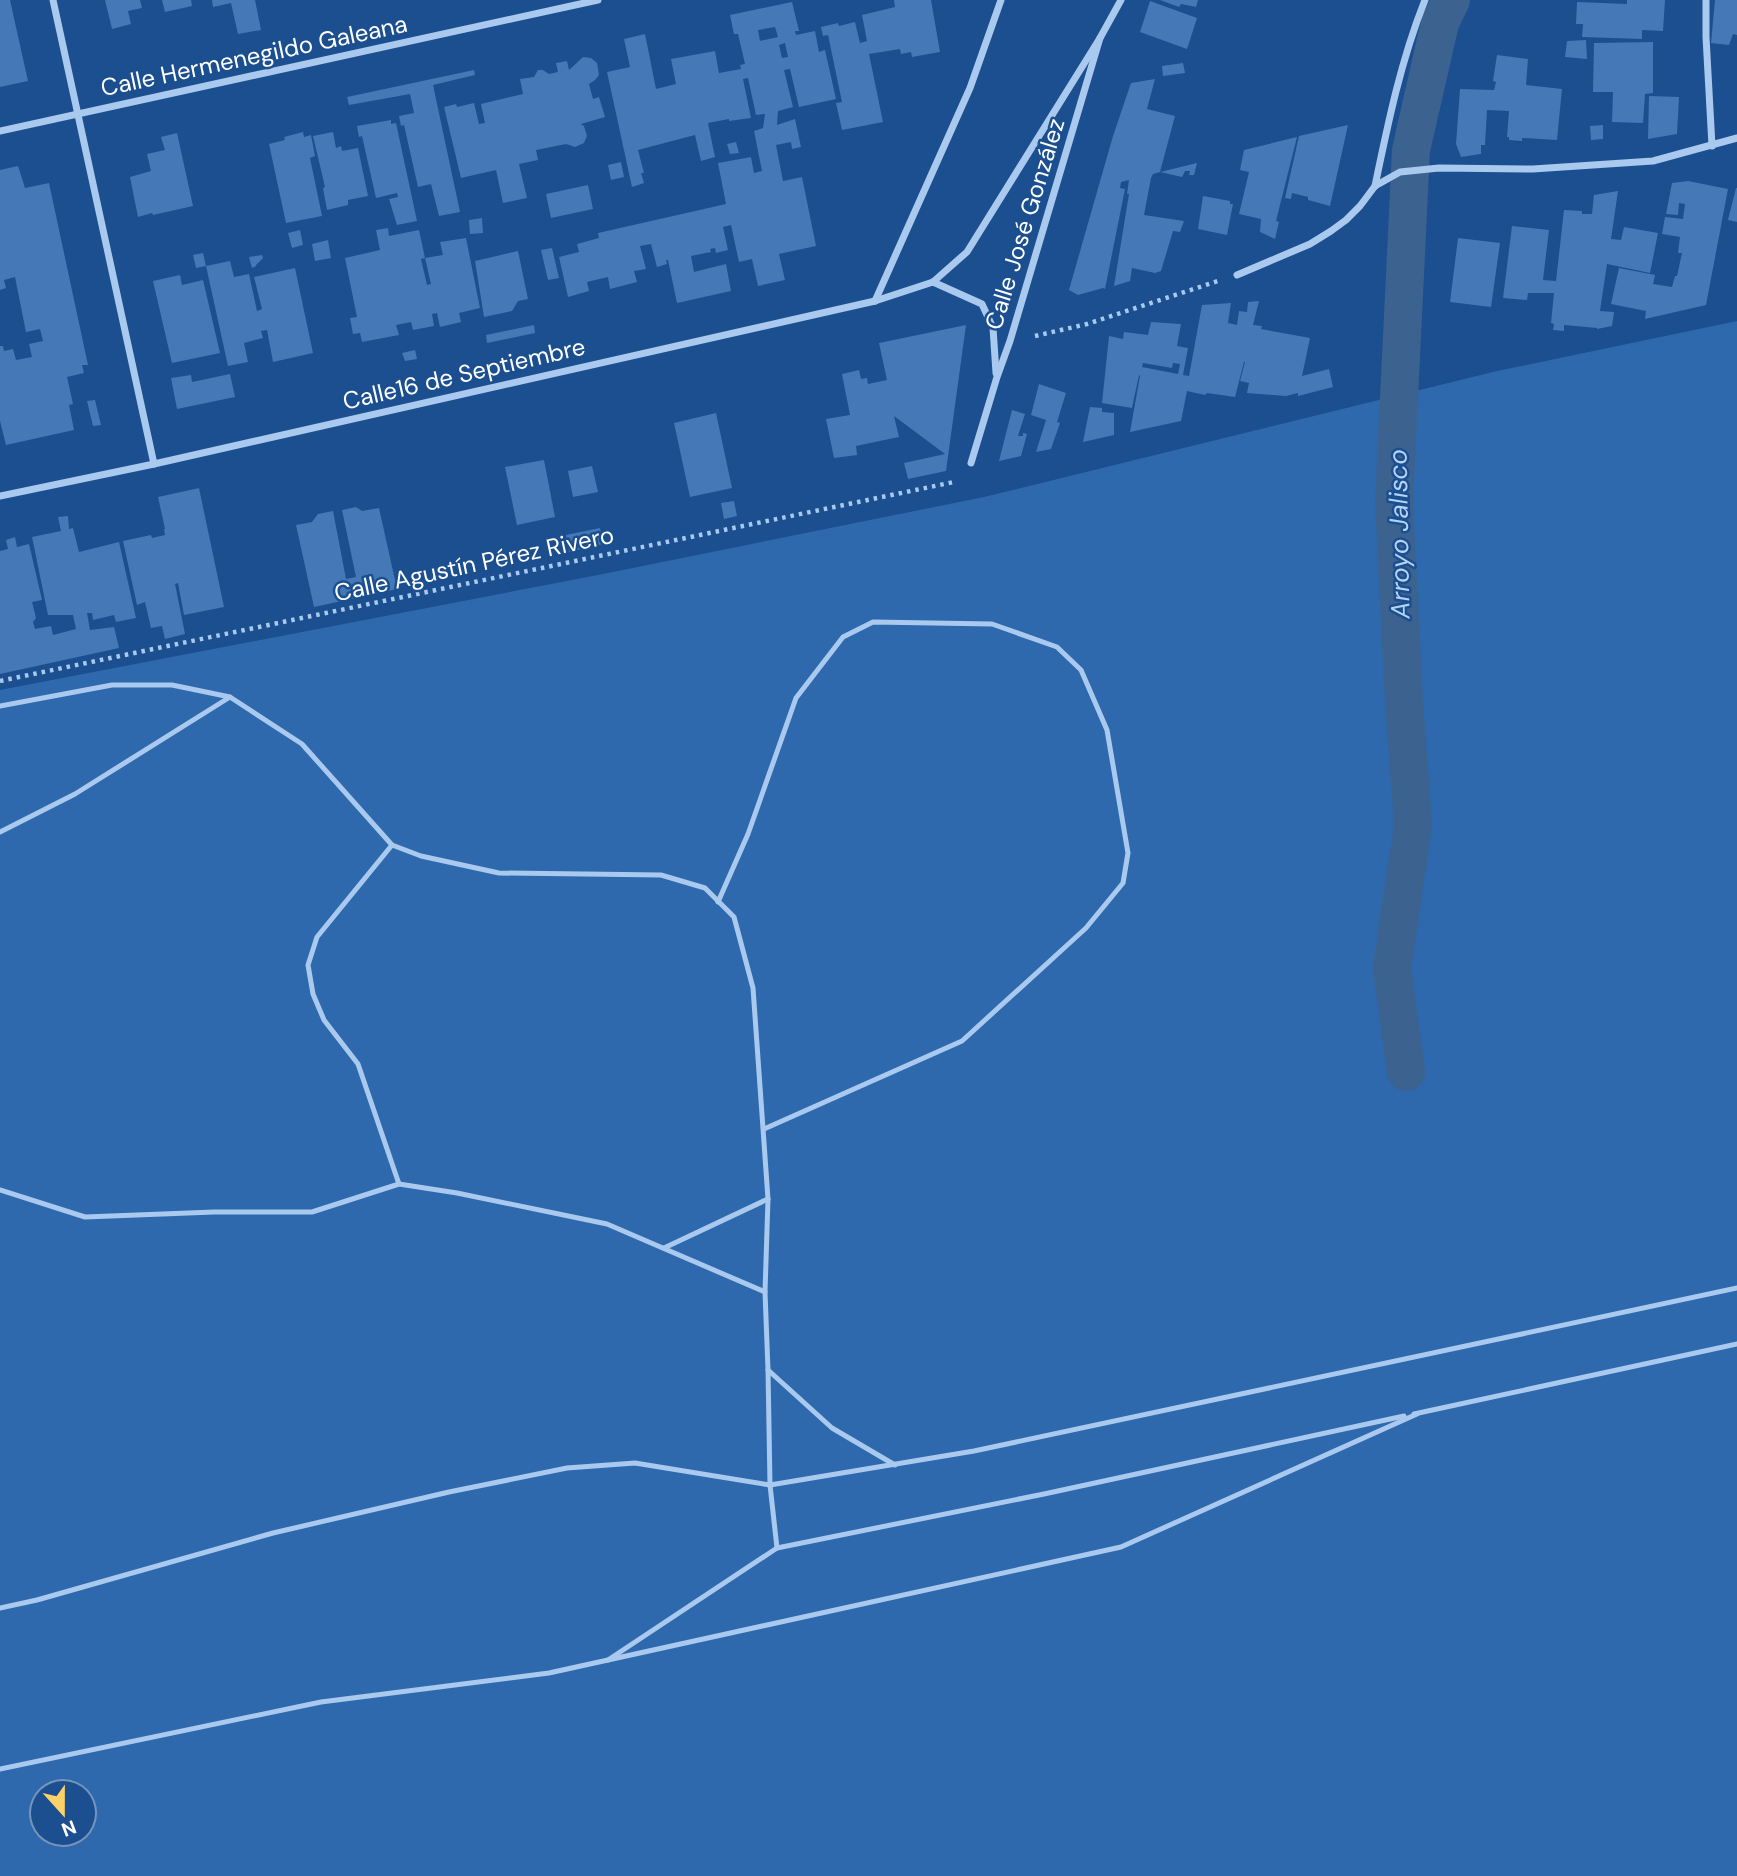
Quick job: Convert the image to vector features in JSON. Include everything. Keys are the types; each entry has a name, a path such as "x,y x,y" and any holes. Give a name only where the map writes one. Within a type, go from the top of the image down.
{"street":[{"path":"52,0 154,464"},
{"name":"Calle Hermenegildo Galeana","path":"0,131 598,0"},
{"path":"875,301 970,88 1001,0"},
{"name":"Calle José González","path":"971,463 1100,38 1121,0"},
{"path":"1375,186 1411,33 1425,0"},
{"path":"1706,0 1712,146"},
{"path":"997,377 993,328 982,304 933,282 967,251 1100,38"},
{"path":"1237,275 1310,244 1331,231 1360,206 1375,186 1400,172 1439,168 1533,169 1653,161 1737,138"},
{"name":"Calle16 de Septiembre","path":"0,496 154,464 875,301 933,282"}],"lane":[{"path":"718,902 748,834 796,698 843,637 873,622 992,624 1057,647 1080,670 1107,730 1128,853 1123,883 1086,928 962,1041 764,1129"},
{"path":"0,706 112,685 172,685 230,697 302,744 392,845 421,856 499,873 661,875 705,888 734,917 753,988 764,1129 768,1199 765,1292 770,1485 777,1549"},
{"path":"0,832 75,794 230,697"},
{"path":"392,845 317,937 307,965 313,994 324,1020 358,1064 399,1184"},
{"path":"0,1190 85,1217 215,1212 312,1212 399,1184 457,1193 607,1224 765,1292"},
{"path":"664,1248 768,1199"},
{"path":"0,1608 273,1533 567,1468 635,1463 770,1485 988,1448 1737,1288"},
{"path":"608,1660 777,1549 1737,1343"},
{"path":"768,1370 832,1428 895,1465"},
{"path":"0,1769 321,1702 549,1673 1121,1547 1417,1413"}],"path":[{"path":"1010,341 1087,324 1237,275"},
{"name":"Calle Agustín Pérez Rivero","path":"0,681 954,482"}],"shaded area":[{"path":"1737,321 1737,1876 0,1876 0,690 603,574 984,497 1497,371"}],"building":[{"path":"0,0 10,0 28,81 0,87"},
{"path":"105,0 140,0 142,8 128,11 131,24 112,29"},
{"path":"162,0 191,0 192,6 165,12"},
{"path":"212,0 255,0 261,30 238,34 231,3 213,7"},
{"path":"894,0 931,0 940,52 912,57 911,52 901,54 900,49 869,54 883,122 842,130 836,103 842,102 828,35 823,36 821,27 855,22 860,43 867,41 862,15 895,7"},
{"path":"1160,0 1198,0 1196,7 1181,4 1179,7"},
{"path":"1627,0 1665,0 1663,31 1642,30 1642,39 1582,37 1583,24 1576,24 1577,2 1627,4"},
{"path":"1715,0 1737,0 1737,35 1733,34 1729,45 1711,43"},
{"path":"1150,1 1197,18 1187,49 1140,32"},
{"path":"792,2 799,31 795,31 796,35 815,31 819,52 825,50 836,99 799,107 790,69 784,70 793,107 778,111 777,125 795,119 801,147 792,149 791,142 776,145 783,181 802,177 816,246 779,254 785,280 758,286 752,259 739,262 731,225 723,227 728,250 716,253 715,248 710,249 711,252 691,256 694,272 726,264 731,291 677,303 668,260 667,264 657,267 651,244 640,246 646,269 634,271 637,282 610,289 608,277 587,282 589,291 568,297 559,257 579,252 577,244 599,238 598,233 726,204 718,163 751,157 754,173 762,171 754,131 763,128 765,114 756,115 748,78 743,79 751,118 708,123 715,157 701,161 695,135 638,150 644,183 632,187 607,72 630,67 624,39 645,34 656,89 676,84 671,59 715,51 719,73 741,69 740,65 745,64 730,15","holes":["775,27 778,37 760,41 758,30","785,43 788,57 782,58 779,45"]},
{"path":"1586,40 1587,59 1565,57 1567,41"},
{"path":"1653,42 1653,93 1645,94 1643,123 1612,122 1613,92 1593,92 1594,43"},
{"path":"1497,55 1528,59 1526,85 1562,89 1557,140 1509,140 1509,111 1487,110 1485,145 1481,145 1481,154 1461,157 1456,144 1460,89 1494,90"},
{"path":"583,57 591,58 597,63 599,75 589,84 593,99 599,97 605,117 581,124 587,136 584,143 575,147 566,144 536,150 538,160 519,164 527,198 503,203 496,170 461,178 444,107 474,103 479,124 485,123 481,104 523,94 520,79 534,77 538,70 549,74 558,72 556,63 567,61 569,70"},
{"path":"1183,63 1185,73 1163,76 1162,66"},
{"path":"474,70 475,75 433,85 460,212 439,216 431,184 418,187 404,125 401,126 399,116 414,113 410,94 349,105 347,97"},
{"path":"1155,79 1147,109 1175,116 1160,172 1153,174 1151,178 1144,215 1184,221 1180,232 1173,231 1161,271 1155,273 1132,268 1130,281 1114,286 1129,194 1129,180 1121,182 1120,188 1125,189 1105,289 1078,295 1069,290 1131,83"},
{"path":"1649,96 1679,97 1677,134 1648,139"},
{"path":"391,120 391,124 396,123 417,221 397,225 389,199 398,197 397,193 376,198 362,136 359,137 357,126"},
{"path":"1348,125 1330,206 1292,193 1291,199 1285,198 1299,136"},
{"path":"1603,125 1603,139 1591,140 1590,126"},
{"path":"303,132 304,137 311,135 315,156 310,158 322,216 286,223 269,144"},
{"path":"333,132 336,148 341,146 342,151 358,148 368,196 348,200 348,205 327,210 325,187 313,136"},
{"path":"177,133 193,206 138,217 130,177 151,171 147,154 165,150 161,137"},
{"path":"1297,137 1276,221 1279,222 1275,239 1260,232 1261,219 1239,214 1249,172 1240,170 1244,150"},
{"path":"736,142 739,153 730,154 727,144"},
{"path":"621,162 624,177 611,180 608,165"},
{"path":"1197,163 1194,175 1189,175 1190,171 1185,171 1182,177 1160,172"},
{"path":"18,166 25,188 49,183 88,365 82,365 84,373 67,377 73,404 69,405 74,430 6,445 0,421 0,346 3,346 4,351 13,349 16,360 32,357 29,344 43,341 40,329 26,332 15,277 4,280 6,288 0,290 0,170"},
{"path":"1688,181 1728,189 1706,305 1645,319 1646,311 1611,304 1619,268 1655,275 1653,284 1672,287 1682,253 1678,253 1680,237 1662,234 1665,217 1683,219 1685,204 1679,203 1678,215 1666,214 1672,183"},
{"path":"588,185 593,209 551,218 546,194"},
{"path":"1737,188 1737,222 1728,220"},
{"path":"1618,191 1611,239 1621,240 1624,227 1658,233 1650,273 1607,264 1600,311 1614,312 1612,326 1597,329 1564,325 1564,331 1553,330 1554,324 1551,323 1554,293 1528,293 1527,300 1503,298 1512,226 1549,230 1543,280 1556,281 1564,210 1592,214 1594,195"},
{"path":"1203,196 1230,201 1230,204 1233,204 1227,235 1198,229"},
{"path":"482,218 483,233 470,234 469,220"},
{"path":"388,228 389,236 419,230 425,258 443,255 440,242 466,238 480,308 459,313 461,322 440,327 437,313 432,314 434,326 413,330 411,322 396,325 399,335 362,342 360,333 353,334 350,318 357,317 345,258 380,250 376,230","holes":["425,258 431,284 427,285 421,259"]},
{"path":"300,230 303,245 292,248 288,233"},
{"path":"1458,238 1500,243 1491,307 1450,302"},
{"path":"328,240 331,258 315,261 312,244"},
{"path":"552,248 559,278 548,280 541,250"},
{"path":"518,251 528,299 518,301 512,311 484,317 475,261"},
{"path":"203,253 206,266 196,268 193,255"},
{"path":"262,255 263,258 252,268 249,257"},
{"path":"230,261 234,277 249,274 257,311 262,309 254,277 295,268 313,353 273,362 267,330 261,331 263,338 244,343 248,362 228,366 206,266"},
{"path":"180,275 182,285 203,280 220,353 172,363 153,281"},
{"path":"1259,301 1253,325 1262,326 1261,329 1310,338 1302,376 1329,369 1333,387 1298,396 1298,393 1286,396 1247,393 1249,383 1240,381 1244,362 1235,397 1187,391 1181,421 1130,432 1139,375 1132,408 1102,403 1109,336 1123,339 1124,332 1148,335 1151,322 1181,324 1177,346 1188,348 1183,375 1189,376 1202,305 1231,303 1228,323 1237,325 1239,311 1247,312 1248,302","holes":["1143,363 1172,368 1173,363 1180,364 1178,374 1142,367"]},
{"path":"534,325 535,333 487,343 486,335"},
{"path":"966,325 946,471 908,479 904,463 945,454 894,416 899,437 856,446 857,455 834,458 826,419 850,415 842,374 859,370 861,379 867,378 868,384 887,380 879,343"},
{"path":"415,350 417,359 405,361 402,353"},
{"path":"230,374 235,397 177,409 171,378 191,375 192,382"},
{"path":"1039,384 1066,393 1051,449 1036,452 1046,420 1031,415"},
{"path":"95,400 101,425 93,426 87,401"},
{"path":"1090,407 1114,413 1114,435 1083,442"},
{"path":"1012,410 1025,414 1018,436 1027,434 1021,456 999,461"},
{"path":"716,413 732,488 690,497 674,423"},
{"path":"544,460 555,517 517,525 505,467"},
{"path":"592,466 598,492 573,497 568,471"},
{"path":"199,488 224,607 184,615 178,583 175,584 185,634 165,639 162,626 151,628 145,602 137,605 123,541 165,535 158,497"},
{"path":"734,501 737,516 724,519 721,503"},
{"path":"356,507 362,511 379,508 397,589 314,607 296,525 312,522 318,514 333,511 346,579 356,577 342,510"},
{"path":"68,516 69,529 73,528 79,552 119,542 136,618 116,622 114,615 93,620 92,613 87,613 90,630 114,627 119,648 0,674 0,551 8,549 6,540 15,537 17,547 29,544 42,600 32,602 36,618 33,622 35,629 51,626 53,635 76,629 73,615 48,615 32,537 61,531 58,517"},
{"path":"600,528 603,544 569,552 566,535"}],"waterway":[{"name":"Arroyo Jalisco","path":"1406,1072 1392,968 1413,825 1394,502 1411,150 1440,23 1451,0"}]}
